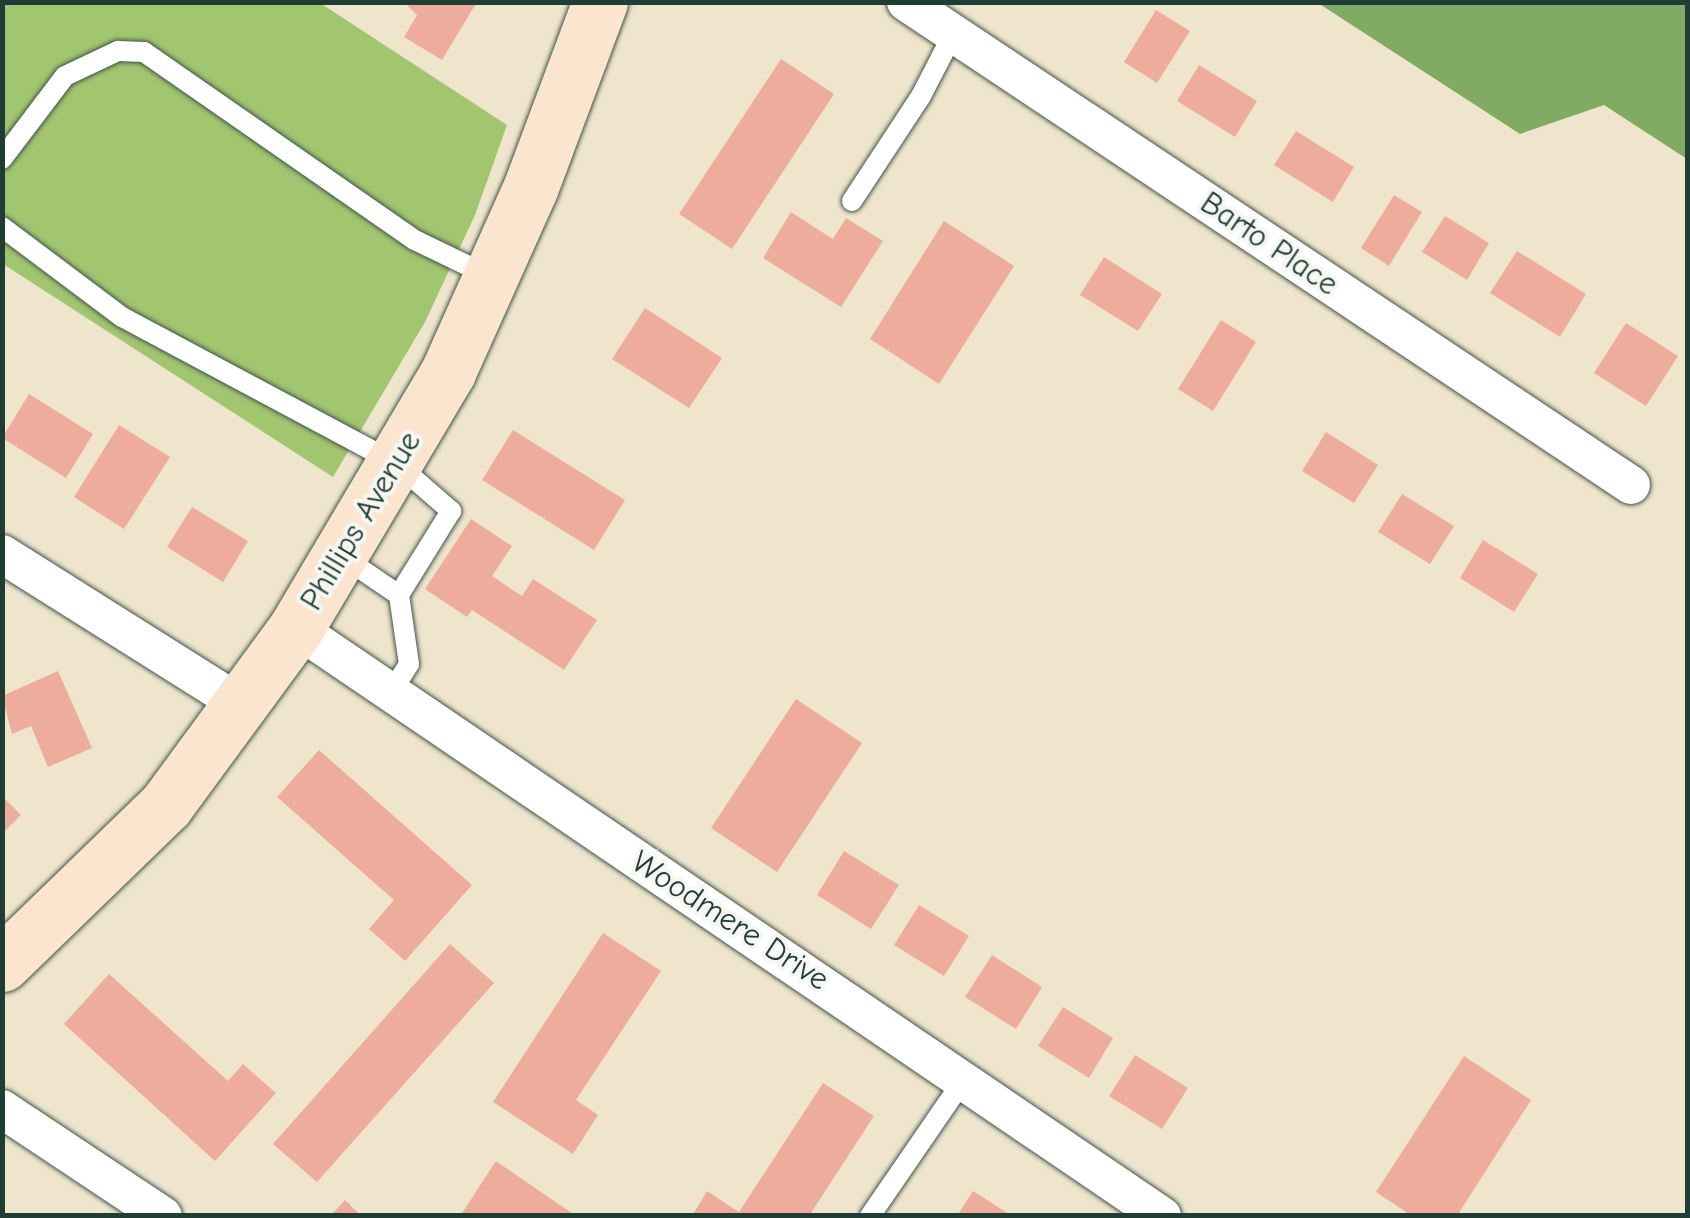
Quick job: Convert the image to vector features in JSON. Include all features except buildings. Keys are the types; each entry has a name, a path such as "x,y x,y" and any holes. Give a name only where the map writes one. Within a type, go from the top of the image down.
{"street":[{"name":"Phillips Avenue","path":"2,964 124,852 243,706 341,556 397,464 492,278 600,2"},
{"name":"Barto Place","path":"906,2 1631,486"},
{"path":"2,554 243,706"},
{"name":"Woodmere Drive","path":"296,628 1162,1216"},
{"path":"2,1108 164,1216"}],"lane":[{"path":"852,201 922,96 953,34"},
{"path":"2,158 65,76 118,51 144,52 415,240 492,278"},
{"path":"2,227 122,317 397,464 451,511 399,595 410,664 392,691"},
{"path":"341,556 399,595"},
{"path":"870,1216 964,1079"}],"green space":[{"path":"2,3 320,3 507,125 475,215 425,322 333,477 3,264"},
{"path":"1318,3 1687,3 1687,159 1604,105 1520,134"}]}
